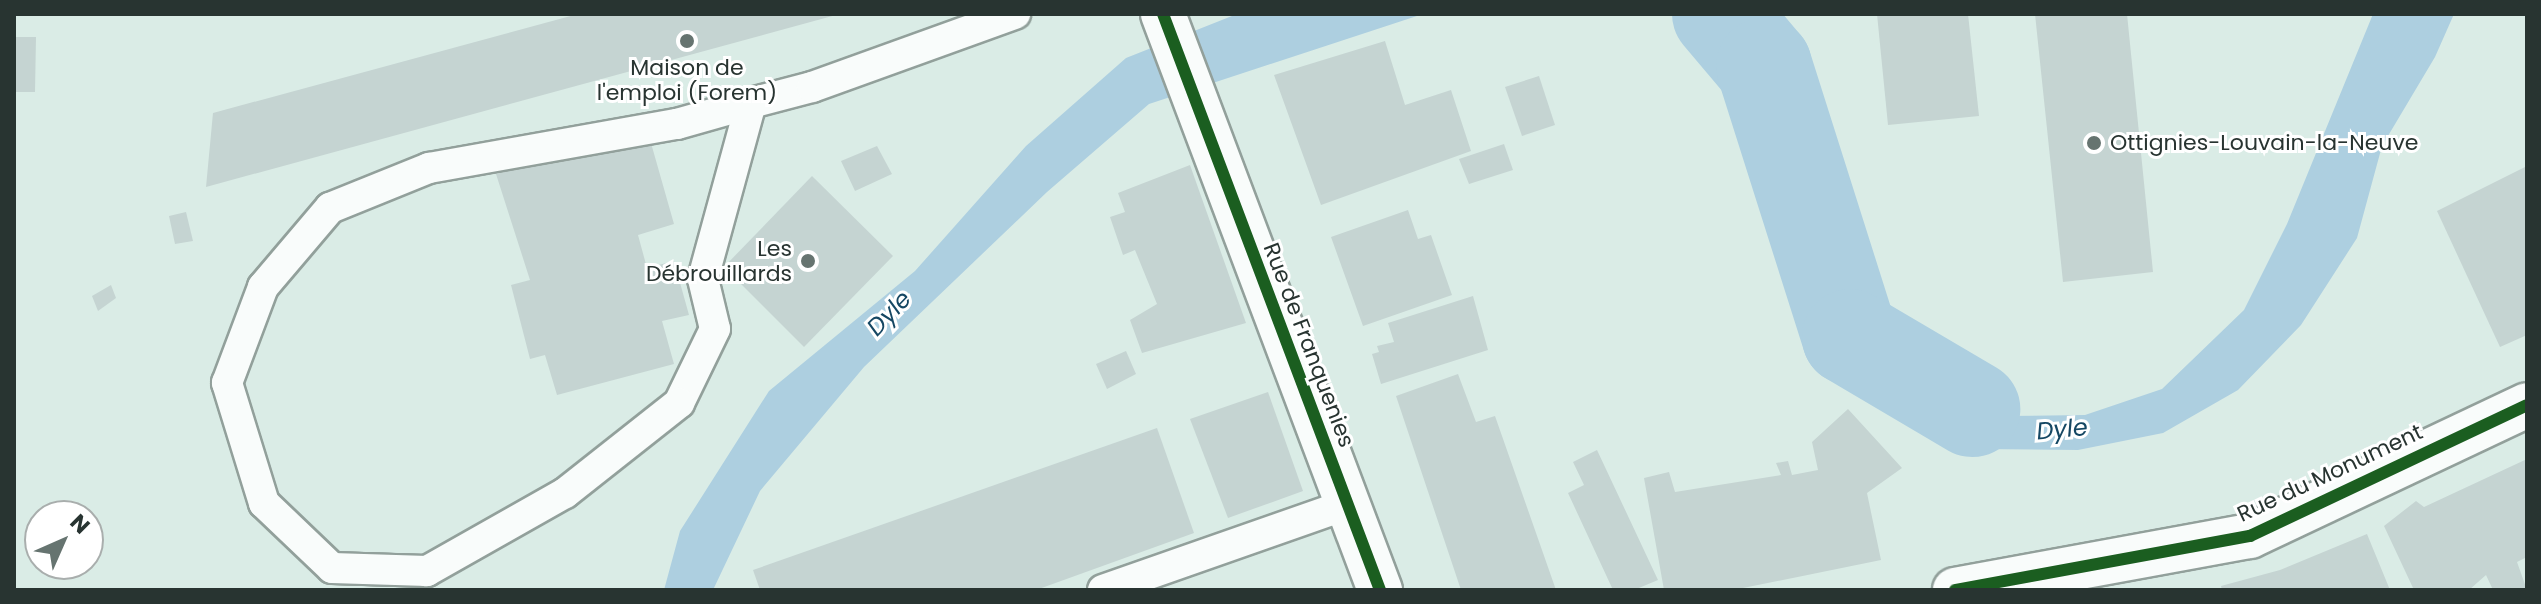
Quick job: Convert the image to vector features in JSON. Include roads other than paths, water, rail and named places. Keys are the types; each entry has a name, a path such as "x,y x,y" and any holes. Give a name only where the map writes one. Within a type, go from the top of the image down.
{"street":[{"name":"Rue de Franquenies","path":"1163,14 1380,590"},
{"name":"Rue du Monument","path":"1955,590 2250,536 2527,405"}],"lane":[{"path":"751,103 703,279 715,329 679,403 565,493 427,571 332,568 264,503 227,383 263,287 330,208 429,168 677,124 751,103 1015,14"},
{"path":"1103,590 1348,504"}],"water":[{"path":"1237,14 1423,14 1149,104 1047,192 864,367 760,491 713,590 664,590 680,531 769,391 915,271 1026,146 1126,58"},
{"path":"1711,14 1756,14 1764,27 1848,279 1922,369 2004,416 2085,415 2162,389 2244,310 2287,224 2373,14 2454,14 2435,57 2382,146 2357,238 2301,325 2238,390 2163,433 2078,450 1979,449 1904,397 1830,311 1760,155 1727,35"}],"waterway":[{"name":"Dyle","path":"1720,14 1764,66 1850,337 1972,409"}],"place":[{"name":"Maison de l'emploi (Forem)","path":"687,41"},
{"name":"Ottignies-Louvain-la-Neuve","path":"2094,143"},
{"name":"Les Débrouillards","path":"808,261"}]}
